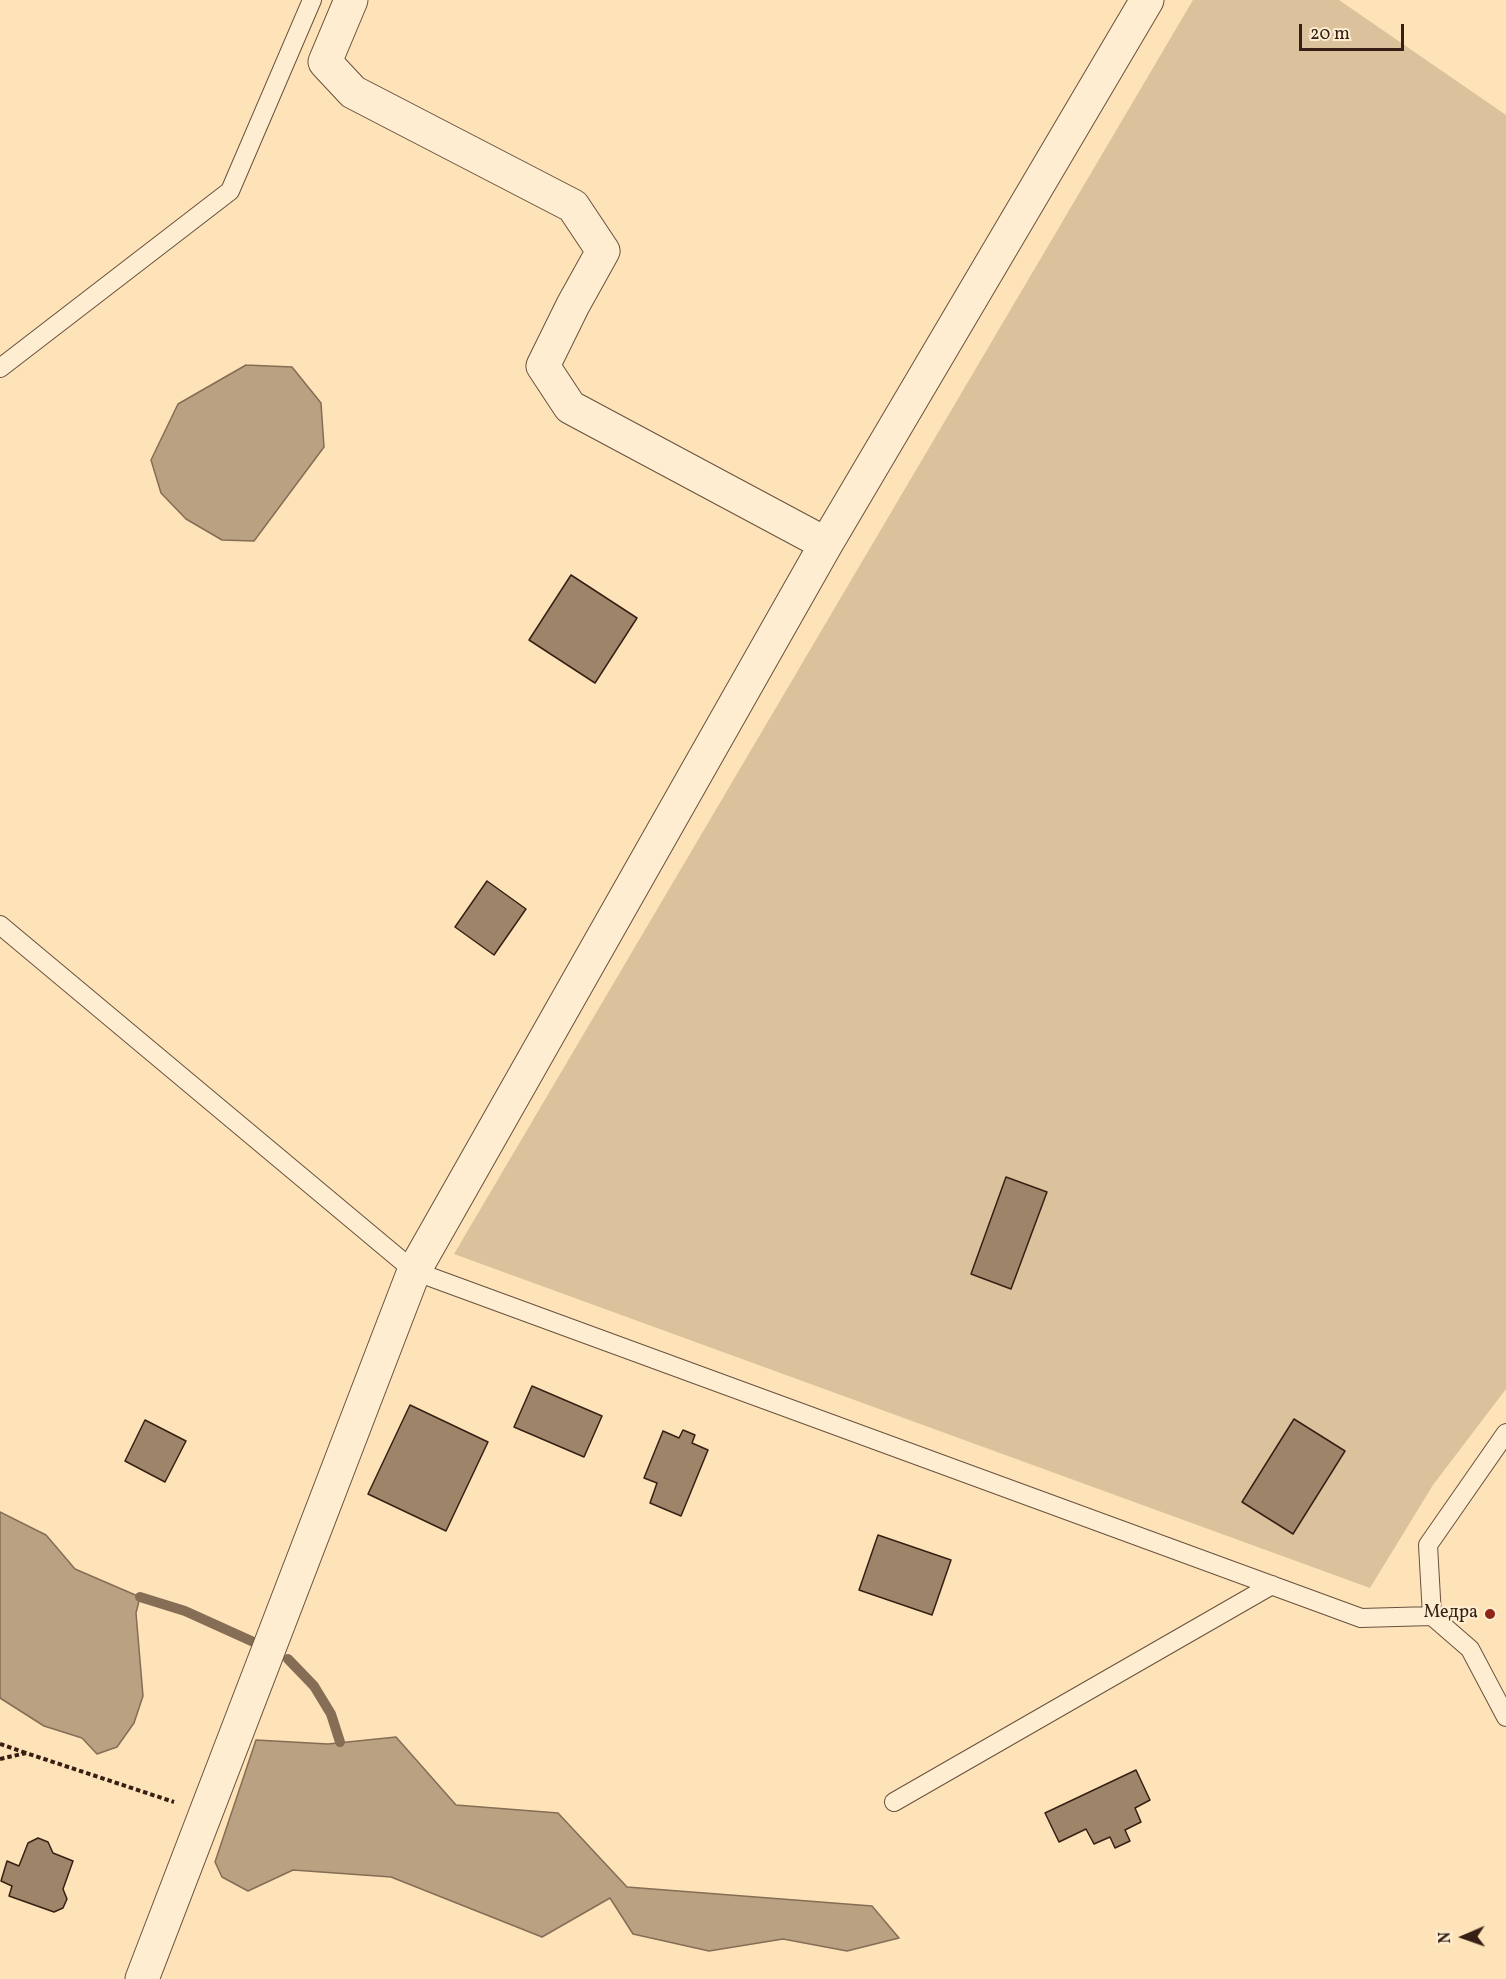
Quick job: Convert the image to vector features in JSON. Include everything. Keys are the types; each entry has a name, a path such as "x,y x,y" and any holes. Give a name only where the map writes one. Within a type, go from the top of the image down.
{"street":[{"path":"351,0 325,62 353,92 573,206 603,250 573,304 543,366 570,407 826,544"},
{"path":"142,1979 414,1270 826,544 1148,0"}],"lane":[{"path":"0,368 230,191 312,0"},
{"path":"0,925 414,1270 1361,1618 1432,1616 1470,1649 1506,1717"},
{"path":"1432,1616 1428,1545 1506,1433"},
{"path":"894,1802 1272,1586"}],"path":[{"path":"0,1744 206,1813"},
{"path":"0,1759 26,1753"}],"shaded area":[{"path":"1193,0 1339,0 1506,115 1506,1389 1433,1485 1370,1588 454,1254"},
{"path":"246,365 292,367 321,403 324,447 254,541 222,540 186,519 161,493 151,460 178,404"},
{"path":"0,1512 46,1535 75,1569 140,1597 136,1613 143,1696 134,1723 117,1747 97,1754 82,1738 44,1726 0,1698"},
{"path":"396,1737 456,1805 558,1813 627,1887 872,1906 899,1938 847,1951 783,1939 709,1951 633,1934 610,1898 542,1937 391,1877 293,1870 248,1891 222,1877 215,1862 256,1740 328,1744"}],"building":[{"path":"571,575 637,618 595,683 529,640"},
{"path":"487,881 526,909 494,955 455,927"},
{"path":"1006,1177 1047,1192 1011,1289 971,1274"},
{"path":"532,1386 602,1416 584,1457 514,1427"},
{"path":"410,1405 488,1442 446,1531 368,1494"},
{"path":"1294,1419 1345,1451 1293,1534 1242,1502"},
{"path":"145,1420 186,1441 165,1482 125,1461"},
{"path":"683,1430 695,1435 692,1443 708,1450 681,1516 650,1503 657,1483 644,1478 663,1431 679,1438"},
{"path":"878,1535 951,1560 932,1615 859,1590"},
{"path":"1136,1770 1150,1800 1135,1808 1141,1822 1125,1830 1130,1841 1115,1848 1110,1837 1094,1844 1086,1829 1059,1842 1045,1813"},
{"path":"38,1838 48,1842 53,1853 73,1861 63,1889 67,1899 63,1908 54,1912 9,1896 12,1886 1,1881 7,1861 19,1866 28,1843"}],"waterway":[{"path":"140,1597 185,1611 258,1644"},
{"path":"288,1659 314,1686 331,1714 340,1742"}],"place":[{"name":"Медра","path":"1490,1614"}]}
